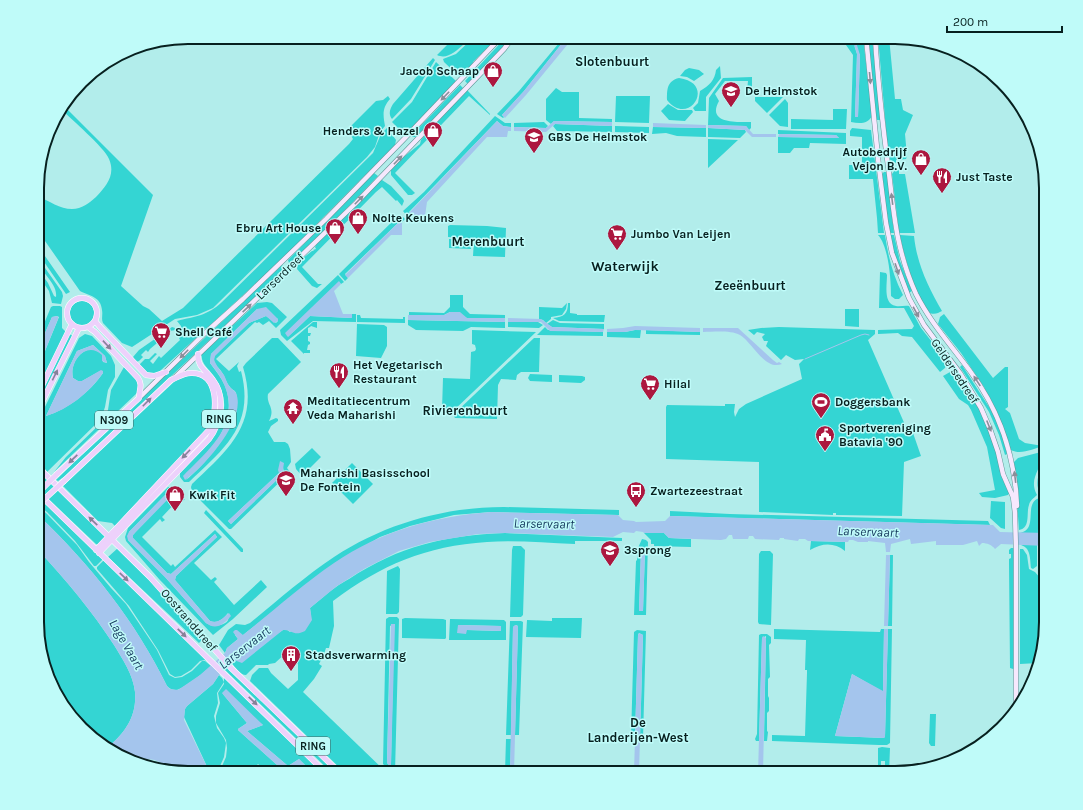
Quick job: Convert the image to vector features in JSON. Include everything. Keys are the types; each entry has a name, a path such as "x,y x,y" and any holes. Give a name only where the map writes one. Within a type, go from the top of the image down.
{"main road":[{"name":"Larserdreef","path":"44,487 326,219 494,44"},
{"name":"Larserdreef","path":"44,499 288,269 385,173 508,44"},
{"name":"Geldersedreef","path":"867,44 874,125 887,231 898,274 924,325 967,384 984,415 998,452 1003,474 1013,497 1017,527"},
{"name":"Geldersedreef","path":"876,44 884,132 900,252 906,270 927,314 975,378 991,404 1009,450 1014,471 1017,496 1016,700"},
{"path":"78,298 88,299 93,303 97,313 95,321 88,327 79,328 72,324 67,316 67,310 70,303 78,298"},
{"path":"95,321 144,373 151,376 156,376 166,372"},
{"path":"44,382 72,324"},
{"path":"88,327 95,332 141,383 139,398"},
{"path":"44,398 79,328"},
{"name":"RING","path":"98,551 209,439 216,428 220,412 219,393 213,379 199,364 198,354"},
{"name":"RING","path":"118,530 205,435 213,420 215,411 215,397 208,380 202,375 192,373 171,380"},
{"name":"Oostranddreef","path":"44,473 166,593 231,668 333,766"},
{"name":"Oostranddreef","path":"44,499 319,766"},
{"path":"102,530 118,530 119,546"},
{"name":"Geldersedreef","path":"1017,551 1019,696"}],"shaded area":[{"path":"448,44 463,44 448,56 437,55"},
{"path":"467,44 491,44 473,62 472,66 461,78 444,62 443,59 456,54"},
{"path":"499,44 505,44 468,84 465,81"},
{"path":"558,44 561,44 524,91 502,115 504,117 503,118 497,114 519,91"},
{"path":"846,44 864,44 872,116 868,121 863,123 851,122 853,55","holes":["854,45 860,55 858,117 855,117 857,54"]},
{"path":"869,44 873,44 880,116 880,120 876,120"},
{"path":"879,44 890,44 895,99 901,99 903,110 913,115 905,134 906,159 896,160 896,163 889,159"},
{"path":"433,58 435,60 411,99 392,119 390,112 393,104"},
{"path":"436,62 456,81 412,128 406,130 398,128 392,122 412,102"},
{"path":"720,66 721,78 706,97 706,111 695,111 693,108 698,103 700,91 711,82 716,70"},
{"path":"689,68 699,70 704,74 694,81 687,77 680,76"},
{"path":"752,77 752,91 747,91 748,81 725,81 715,94 719,101 716,109 720,118 739,122 751,122 751,128 749,130 746,126 708,125 709,98 723,78"},
{"path":"679,78 690,82 696,87 698,95 696,101 690,107 684,109 675,107 667,100 668,86 672,81"},
{"path":"460,85 463,88 416,137 412,137 413,134"},
{"path":"556,88 562,92 579,92 579,118 612,119 612,122 554,121 551,124 546,120 546,99"},
{"path":"467,90 490,115 469,96 395,173 415,193 408,195 391,175 391,170 401,159 420,144 421,140 429,130"},
{"path":"388,96 390,99 384,112 385,126 380,132 375,147 367,157 213,308 197,315 175,319 132,347 122,343 103,323 100,302 80,291 44,240 44,199 63,208 72,209 82,207 96,197 103,189 111,175 111,165 106,154 95,141 65,113 67,109 153,195 121,286 162,321 183,308 349,144 353,139 348,129 376,101 383,100"},
{"path":"616,96 650,96 649,123 615,122"},
{"path":"755,97 783,97 767,113 755,101"},
{"path":"785,99 788,103 788,127 780,126 769,115"},
{"path":"668,104 678,110 692,110 693,112 685,121 669,120 661,111"},
{"path":"833,109 847,109 846,129 791,129 791,119 833,120"},
{"path":"495,116 505,123 511,123 511,127 503,126 497,121 409,212 410,214 408,217 403,211 424,192"},
{"path":"544,122 548,126 546,128 514,127 514,123"},
{"path":"555,124 612,126 612,132 557,131 553,126"},
{"path":"615,126 649,127 649,133 615,132"},
{"path":"653,127 706,128 706,137 677,136 666,133 652,134"},
{"path":"387,128 396,140 395,145 278,263 207,328 195,332 182,332 181,326 177,321 206,313 217,307 373,153 381,134"},
{"path":"708,128 745,130 746,132 740,138 708,137"},
{"path":"852,128 871,130 884,233 878,233 873,179 849,179 849,165 862,165 862,137 850,136 850,131"},
{"path":"778,130 846,133 846,144 810,143 809,148 794,148 790,153 778,153 778,137 839,138 836,135 778,134"},
{"path":"708,139 738,140 708,168"},
{"path":"895,170 899,170 899,174 905,174 915,233 899,233 892,174"},
{"path":"886,172 887,175 894,233 890,233 889,230 882,174"},
{"path":"374,173 378,176 292,262 289,263 288,260"},
{"path":"382,180 391,186 403,199 404,201 402,206 382,187 376,192 302,267 318,284 322,284 317,288 312,286 297,269 298,262 314,251 313,250 316,249 315,247 318,242"},
{"path":"398,216 405,219 402,222 400,221 345,274 348,278 345,281 339,274"},
{"path":"448,226 506,228 505,257 473,256 474,239 448,237"},
{"path":"878,235 885,235 891,266 903,295 899,299 895,299 891,296 890,273 887,256 882,240"},
{"path":"890,235 894,235 900,261 912,291 909,293 895,258"},
{"path":"900,235 914,236 920,266 942,311 935,314 930,313 921,300 907,264"},
{"path":"449,239 471,240 471,249 449,248"},
{"path":"44,255 70,292 66,294 44,262"},
{"path":"282,265 285,269 65,476 58,481 56,480 102,435"},
{"path":"44,266 62,292 63,296 61,304 52,303 49,291 44,284 44,277 56,297 56,292 44,272"},
{"path":"880,272 886,273 887,275 886,289 889,302 896,306 909,306 921,328 947,361 945,368 940,372 912,337 902,336 898,333 878,334 878,330 912,329 914,326 904,308 879,308"},
{"path":"338,275 344,282 341,284 339,282 288,337 310,316 351,318 352,314 356,314 356,322 313,321 287,341 281,335 280,330"},
{"path":"450,295 463,295 463,307 470,314 505,315 505,318 467,318 450,312 444,315 409,315 409,312 444,313 450,307"},
{"path":"82,301 90,305 94,313 90,321 82,325 74,321 70,313 74,305"},
{"path":"257,303 272,303 287,317 276,328 269,321 263,325 259,322 255,322 216,359 229,371 239,362 237,366 239,372 241,371 244,390 244,406 240,421 234,434 225,446 189,482 184,482 180,477 180,472 210,440 218,428 223,416 224,404 221,390 213,375 202,360 202,354","holes":["257,309 278,319 276,323 266,316 249,323 215,355 215,364 231,388 235,391 237,404 229,428 221,441 203,464 186,480 219,437 225,425 228,413 228,400 225,386 210,363 211,354"]},
{"path":"567,303 566,309 562,315 551,317 551,319 546,323 539,319 539,307 562,308"},
{"path":"568,303 570,303 570,313 577,315 605,315 604,322 559,321 553,318 563,316 565,314"},
{"path":"51,307 62,307 62,328 67,333 44,380 44,353 59,317 52,317 44,335 44,324"},
{"path":"845,309 859,309 859,327 845,326"},
{"path":"944,314 993,378 1005,367 1008,367 1008,407 1005,409 1010,413 1019,439 1025,443 1039,445 1039,447 1023,452 1011,450 1002,424 984,387 961,353 938,324 940,317"},
{"path":"357,315 360,315 361,318 403,319 403,317 405,317 405,323 357,322"},
{"path":"408,320 505,322 505,328 471,327 463,331 416,330 408,325"},
{"path":"553,320 560,323 604,324 604,329 552,327 547,324"},
{"path":"313,322 317,322 317,328 311,326 308,328 308,333 311,333 310,336 308,336 308,341 310,344 308,345 307,350 310,350 310,353 304,354 291,341"},
{"path":"508,322 538,322 543,325 539,328 508,327"},
{"path":"357,324 384,325 387,327 387,346 381,358 356,356"},
{"path":"172,327 176,330 169,331 169,333 148,352 146,350 141,355 143,357 136,362 133,357 139,350"},
{"path":"545,327 548,330 603,332 603,336 537,335"},
{"name":"Doggersbank","path":"779,327 875,330 875,334 868,340 909,434 913,433 921,456 904,462 902,516 759,512 759,462 666,459 667,405 725,406 725,404 735,404 735,417 739,409 746,404 802,379 799,364 804,359 795,360 786,355 781,360 766,346 768,341 764,341 762,337 765,334 757,332 754,335 748,330"},
{"path":"472,330 536,332 451,413 447,410 442,410 443,378 470,379 471,352 475,351 476,349 475,345 472,344"},
{"path":"641,330 640,338 607,337 607,332 625,332"},
{"path":"646,330 700,332 700,335 646,334"},
{"path":"69,334 73,336 44,395 44,385"},
{"path":"85,334 92,336 111,356 115,365 115,377 108,390 101,419 47,472 44,467 44,409 79,338","holes":["93,345 105,356 107,363 103,362 102,354 96,350 85,351 80,355 76,360 72,372 73,378 78,381 82,381 100,371 103,373 92,387 78,399 62,409 46,416 77,351"]},
{"path":"182,336 197,337 156,374 148,373 139,365 155,353 157,354 150,361 153,364 159,356 161,358 180,340 179,338"},
{"path":"272,338 278,338 301,362 268,394 268,401 272,412 269,421 276,418 278,421 271,426 268,432 274,442 285,442 288,444 291,462 287,468 290,472 231,529 229,529 192,492 191,487 192,484 229,447 238,434 244,420 247,404 247,387 243,367","holes":["283,467 284,473 231,524 228,521 279,473"]},
{"path":"534,338 540,338 539,372 521,372 517,375 516,380 501,379 498,385 497,419 455,418 453,415"},
{"path":"962,365 993,413 1001,432 1007,454 1005,455 999,435 989,412 960,367"},
{"path":"124,367 139,383 137,393 54,472 66,457 103,421 108,410 111,390"},
{"path":"950,372 956,373 983,415 1010,492 1008,495 995,498 982,497 979,493 995,490 987,447 968,405 959,399 943,376"},
{"path":"191,374 203,378 209,384 214,404 208,429 115,526 112,523 98,521 63,486 175,381"},
{"path":"530,374 552,375 552,382 530,381 528,378"},
{"path":"559,375 582,376 585,377 585,380 581,383 559,382"},
{"path":"312,448 321,457 302,476 296,469 295,464"},
{"path":"1039,453 1039,468 1034,483 1034,489 1037,495 1031,500 1028,508 1027,523 1023,529 1019,530 1014,462 1018,458"},
{"path":"352,463 373,484 353,504 332,483"},
{"path":"1039,474 1039,490 1037,483"},
{"path":"44,475 106,537 99,545 96,544 44,495"},
{"path":"168,487 171,487 185,500 177,501 162,517 165,520 162,522 160,519 142,537 171,566 173,564 175,567 215,530 222,537 194,563 211,580 215,577 217,579 214,582 234,605 261,580 267,587 233,619 213,635 159,579 126,541 125,537 128,528","holes":["170,490 133,535 133,538 167,573 171,574 215,534 217,537 176,576 175,580 210,621 218,621 228,613 228,621 222,625 209,625 206,623 165,577 128,540 129,532"]},
{"path":"1039,498 1039,515 1039,541 1037,545 1037,566 1033,569 1031,568 1027,549 1021,545 1036,545 1030,533 1020,533 1026,531 1029,527 1032,505 1034,501"},
{"path":"991,501 1005,502 1005,529 1001,528 990,518"},
{"path":"44,502 103,559 96,566 94,566 75,541 44,510"},
{"path":"504,507 619,510 619,515 491,512 454,515 410,526 380,537 335,563 243,635 235,635 238,639 227,648 225,653 219,645 228,630 236,624 245,625 250,623 291,589 334,557 373,535 437,514 459,510"},
{"path":"206,510 243,549 243,552 241,552 204,513"},
{"path":"670,511 988,521 990,525 670,516"},
{"path":"44,512 77,545 89,562 126,604 157,650 169,675 175,678 182,677 192,671 202,661 205,661 211,666 184,687 176,690 170,689 141,639 110,595 76,553 44,521"},
{"path":"505,533 622,538 622,541 575,541 575,544 498,541 465,544 444,548 424,553 387,568 351,588 333,601 334,626 329,648 326,648 324,654 327,656 326,659 322,658 319,664 322,666 314,679 303,692 380,766 338,766 250,681 252,675 259,668 268,668 271,673 288,689 298,680 298,664 287,652 275,663 268,665 256,665 246,675 240,672 231,662 283,630 286,629 290,632 311,616 310,608 329,592 386,558 424,544 463,536"},
{"path":"644,533 664,533 669,538 691,539 691,547 654,546 654,544 651,544 651,540"},
{"path":"642,539 648,542 646,615 634,615 636,561 638,548","holes":["641,550 645,551 643,611 639,611"]},
{"path":"811,541 845,542 845,551 837,546 828,544 810,550"},
{"path":"513,546 521,546 525,550 523,615 521,617 510,617"},
{"path":"118,548 179,610 203,639 199,643 108,557"},
{"path":"1014,548 1016,668 1013,669 1010,668 1009,559 1011,558 1011,554 1009,554 1009,550"},
{"path":"1020,549 1023,549 1027,555 1029,569 1035,572 1039,577 1039,631 1033,663 1020,664"},
{"path":"761,551 770,551 773,554 771,625 759,624 758,622 759,554"},
{"path":"890,555 893,555 892,626 888,626"},
{"path":"44,557 69,584 97,620 121,656 132,679 135,692 135,701 132,716 125,730 111,744 108,742 86,724 68,702 55,677 49,659 44,631"},
{"path":"104,560 209,663 205,660 200,661 191,670 181,676 175,677 170,674 158,650 129,606 97,569 97,567"},
{"path":"398,566 400,569 399,612 397,614 386,614 387,571"},
{"path":"389,617 397,617 399,619 395,766 390,766 385,766 383,764 386,619","holes":["394,624 390,766 387,763 390,626"]},
{"path":"552,618 582,618 581,638 526,637 527,620 552,621"},
{"path":"402,619 446,620 446,638 402,638"},
{"path":"450,619 504,620 506,622 506,640 449,640","holes":["458,625 501,626 500,631 467,630"]},
{"path":"510,621 523,622 519,735 515,735 518,626 516,625 513,627 511,735 506,735"},
{"path":"774,629 880,632 881,629 884,629 883,692 852,674 835,736 884,738 888,629 892,629 890,743 887,745 879,745 772,741 772,735 805,736 807,673 807,670 805,670 806,640 774,639"},
{"path":"637,630 646,631 643,738 640,738 643,635 639,633 635,737 631,737 634,632"},
{"path":"767,634 771,637 771,643 769,645 770,677 768,679 769,711 767,713 767,741 764,741 766,636 762,638 759,741 756,741 755,739 757,734 759,635"},
{"path":"227,667 330,766 325,766 224,669"},
{"path":"219,675 224,682 217,693 218,703 214,716 217,728 226,743 224,757 220,766 207,766 184,717 187,706 213,684"},
{"path":"224,677 315,766 306,766 299,759 288,766 247,731 263,725 222,693 247,723 238,730 278,766 260,766 258,764 256,766 222,766 226,757 227,748 226,740 216,723 216,716 220,703 218,693 224,684"},
{"path":"930,714 936,714 935,746 931,746 929,743"},
{"path":"506,739 511,739 510,766 505,766"},
{"path":"878,748 890,748 889,766 885,766 885,761 881,761 881,766 878,766"}],"water":[{"path":"561,44 568,44 505,118 502,115 524,91"},
{"path":"854,44 857,44 860,55 858,117 855,117 857,54"},
{"path":"497,121 503,126 511,127 511,131 508,131 507,137 487,137 427,202 425,216 411,215 409,213"},
{"path":"554,121 612,122 612,126 555,124 546,132 514,131 514,127 546,128"},
{"path":"653,123 706,125 706,128 653,127"},
{"path":"708,125 746,126 753,134 776,134 776,137 752,137 745,130 708,128"},
{"path":"779,134 836,135 839,138 778,137"},
{"path":"400,221 402,223 402,235 391,235 348,278 345,275"},
{"path":"339,281 341,284 334,291 343,314 352,314 352,318 310,316 288,337 285,333"},
{"path":"266,307 278,319 278,321 274,323 266,316 249,323 215,356 214,360 217,366 224,375 229,386 236,393 238,404 230,428 222,441 203,464 185,480 183,476 213,445 220,434 226,422 229,409 228,395 222,380 210,363 211,354 257,309"},
{"path":"450,312 460,312 467,318 505,318 505,322 408,320 408,315 444,315"},
{"path":"58,316 58,319 44,353 44,335 52,317"},
{"path":"508,318 541,319 552,327 604,329 603,332 550,331 541,322 508,322"},
{"path":"635,326 700,328 700,332 635,330 625,332 607,332 607,329"},
{"path":"703,328 738,328 773,360 782,364 776,365 764,360 745,339 736,333 703,332"},
{"path":"93,345 105,356 107,363 102,361 102,355 96,351 85,351 76,360 72,372 73,378 78,381 82,381 101,370 103,373 85,394 63,409 46,416 77,351"},
{"path":"280,461 284,463 284,473 231,524 228,521 279,473 278,470"},
{"path":"170,490 174,493 133,535 133,538 167,573 171,574 215,534 217,537 176,576 175,580 210,621 216,622 229,613 231,616 220,626 213,626 206,623 165,577 128,540 127,536 129,532"},
{"path":"491,512 618,515 623,520 636,522 665,521 670,516 993,525 1000,532 1039,533 1039,546 1001,544 995,549 986,543 982,543 979,546 977,541 963,545 936,545 936,541 911,544 910,539 891,544 890,552 886,552 885,543 868,541 808,541 805,539 799,539 798,541 784,538 780,538 779,540 755,539 753,536 749,536 748,539 733,539 732,535 729,535 726,539 721,540 669,538 664,533 644,533 636,531 634,533 623,532 613,537 505,533 478,534 430,542 399,551 364,569 337,586 310,608 312,620 305,631 295,633 283,630 242,663 234,660 219,675 213,684 187,706 185,709 184,720 207,766 179,766 163,764 155,760 133,755 111,744 125,730 132,716 135,692 132,679 121,656 97,620 69,584 44,557 44,521 76,553 110,595 141,639 167,686 170,689 178,690 200,675 225,653 227,648 238,639 233,632 235,630 243,635 310,580 352,552 370,542 409,527 429,521"},
{"path":"641,550 645,550 643,611 639,611"},
{"path":"886,555 890,555 888,626 884,626"},
{"path":"391,624 395,625 390,766 387,763"},
{"path":"458,625 501,626 501,631 467,630 466,634 457,633"},
{"path":"515,625 518,626 514,766 510,766 513,627"},
{"path":"884,629 888,629 885,737 835,736 852,674 883,691"},
{"path":"639,633 643,635 639,766 634,766"},
{"path":"763,636 766,638 763,766 758,766"},
{"path":"226,689 263,725 247,731 288,766 278,766 238,730 247,723 222,693"},
{"path":"299,759 306,766 288,766"}],"waterway":[{"path":"805,359 861,335 869,335"}],"place":[{"name":"Jacob Schaap","path":"493,88"},
{"name":"De Helmstok","path":"731,108"},
{"name":"Henders & Hazel","path":"433,148"},
{"name":"GBS De Helmstok","path":"534,154"},
{"name":"Autobedrijf Vejon B.V.","path":"921,176"},
{"name":"Just Taste","path":"942,194"},
{"name":"Nolte Keukens","path":"358,235"},
{"name":"Ebru Art House","path":"335,245"},
{"name":"Jumbo Van Leijen","path":"617,251"},
{"name":"Shell Café","path":"161,349"},
{"name":"Het Vegetarisch Restaurant","path":"339,389"},
{"name":"Hilal","path":"650,401"},
{"name":"Doggersbank","path":"821,419"},
{"name":"Meditatiecentrum Veda Maharishi","path":"293,425"},
{"name":"Sportvereniging Batavia '90","path":"825,452"},
{"name":"Maharishi Basisschool De Fontein","path":"286,497"},
{"name":"Zwartezeestraat","path":"636,508"},
{"name":"Kwik Fit","path":"175,512"},
{"name":"3sprong","path":"610,567"},
{"name":"Stadsverwarming","path":"291,672"}],"district":[{"name":"Slotenbuurt","path":"612,61"},
{"name":"Merenbuurt","path":"488,241"},
{"name":"Waterwijk","path":"625,266"},
{"name":"Zeeënbuurt","path":"750,285"},
{"name":"Rivierenbuurt","path":"465,410"},
{"name":"De Landerijen-West","path":"638,730"}],"water label":[{"name":"Larservaart","path":"544,523"},
{"name":"Larservaart","path":"868,531"},
{"name":"Lage Vaart","path":"127,644"},
{"name":"Larservaart","path":"244,647"}]}
